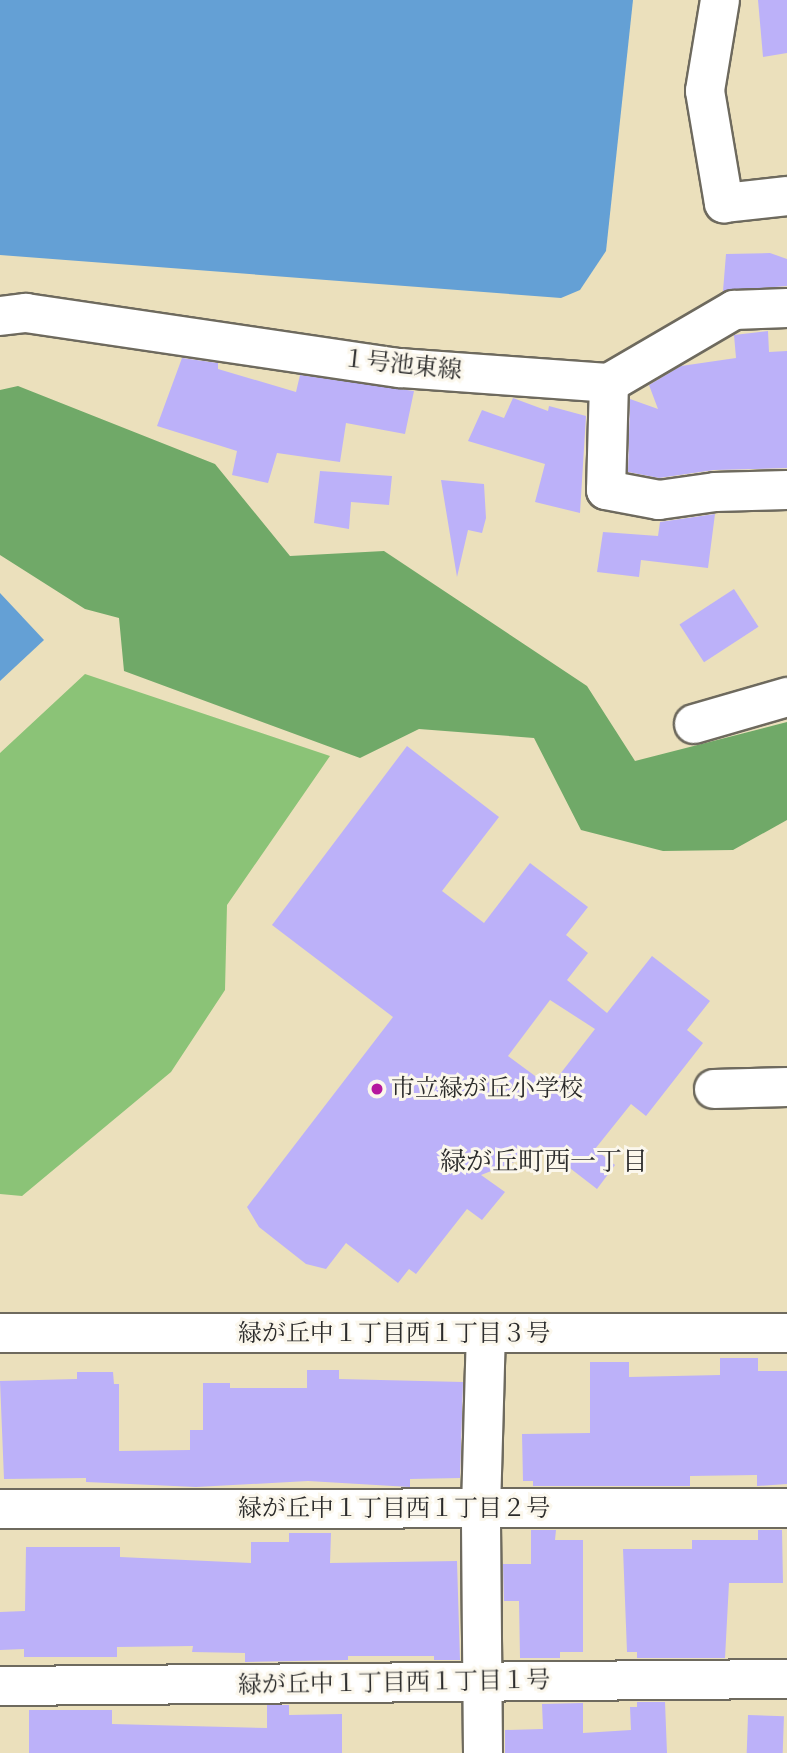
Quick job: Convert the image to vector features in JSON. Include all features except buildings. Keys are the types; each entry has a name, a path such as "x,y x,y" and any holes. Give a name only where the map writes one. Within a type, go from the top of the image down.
{"street":[{"path":"720,0 705,91 724,203 787,196"},
{"path":"787,308 734,310 609,383 606,490 659,500 715,492 787,490"},
{"name":"１号池東線","path":"0,316 26,313 400,368 609,383"},
{"path":"694,724 787,697"},
{"path":"714,1089 787,1087"},
{"name":"緑が丘中１丁目西１丁目３号","path":"0,1333 787,1333"},
{"path":"483,1753 481,1508 486,1335"},
{"name":"緑が丘中１丁目西１丁目２号","path":"0,1509 787,1508"},
{"name":"緑が丘中１丁目西１丁目１号","path":"0,1686 787,1679"}],"green space":[{"path":"18,386 215,464 290,556 384,551 587,686 635,761 787,722 787,820 733,850 663,851 581,830 534,738 419,729 360,758 124,671 119,618 85,609 0,555 0,390"},
{"path":"85,674 330,756 227,905 225,990 171,1072 22,1196 0,1194 0,753"}],"water":[{"path":"0,0 633,0 606,251 580,290 561,298 0,255"},
{"path":"0,593 44,640 0,681"}],"place":[{"name":"市立緑が丘小学校","path":"377,1089"}],"district":[{"name":"緑が丘町西一丁目","path":"544,1162"}]}
